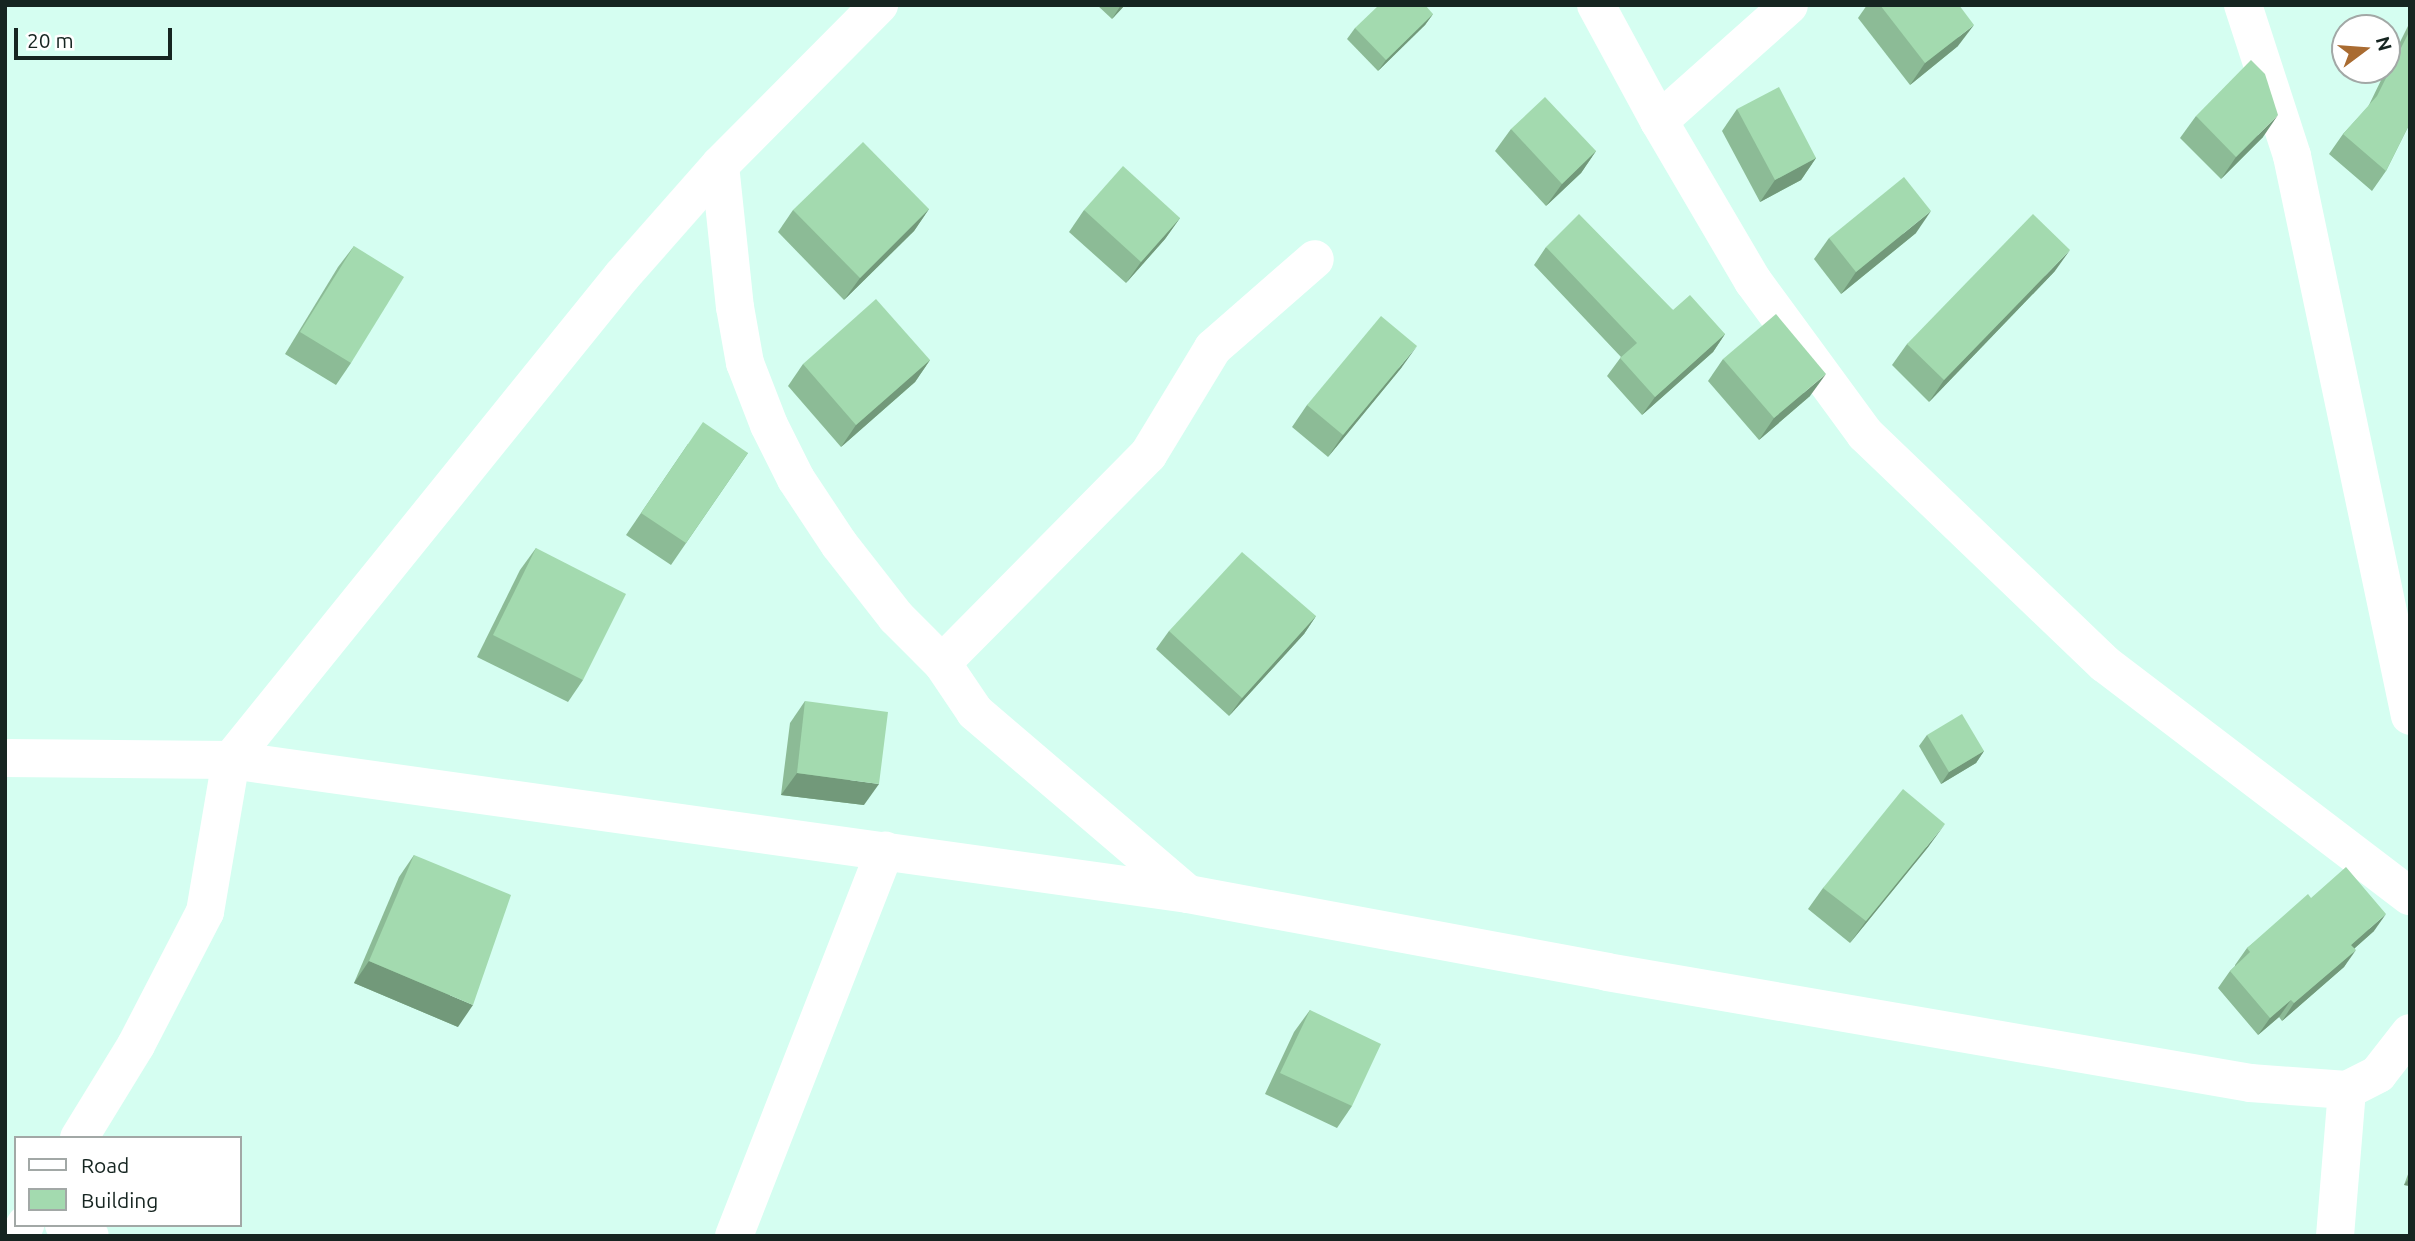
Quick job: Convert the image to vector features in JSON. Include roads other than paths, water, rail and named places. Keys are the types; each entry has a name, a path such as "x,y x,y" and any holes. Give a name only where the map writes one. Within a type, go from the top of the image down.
{"street":[{"path":"80,1136 136,1045 205,912 231,760 622,276 720,165 879,5"},
{"path":"1596,5 1659,121 1753,281 1865,434 2105,664 2410,896"},
{"path":"1659,121 1789,5"},
{"path":"2243,5 2292,156 2410,716"},
{"path":"720,165 735,307 745,363 769,425 796,479 839,544 896,617 942,663 975,712 1188,894"},
{"path":"942,663 1148,455 1213,348 1315,259"},
{"path":"5,758 231,760 1188,894 1607,972 2250,1083 2347,1090 2378,1074 2410,1033"},
{"path":"734,1236 885,851"},
{"path":"2335,1236 2347,1090"},
{"path":"69,1227 90,1236"}]}
